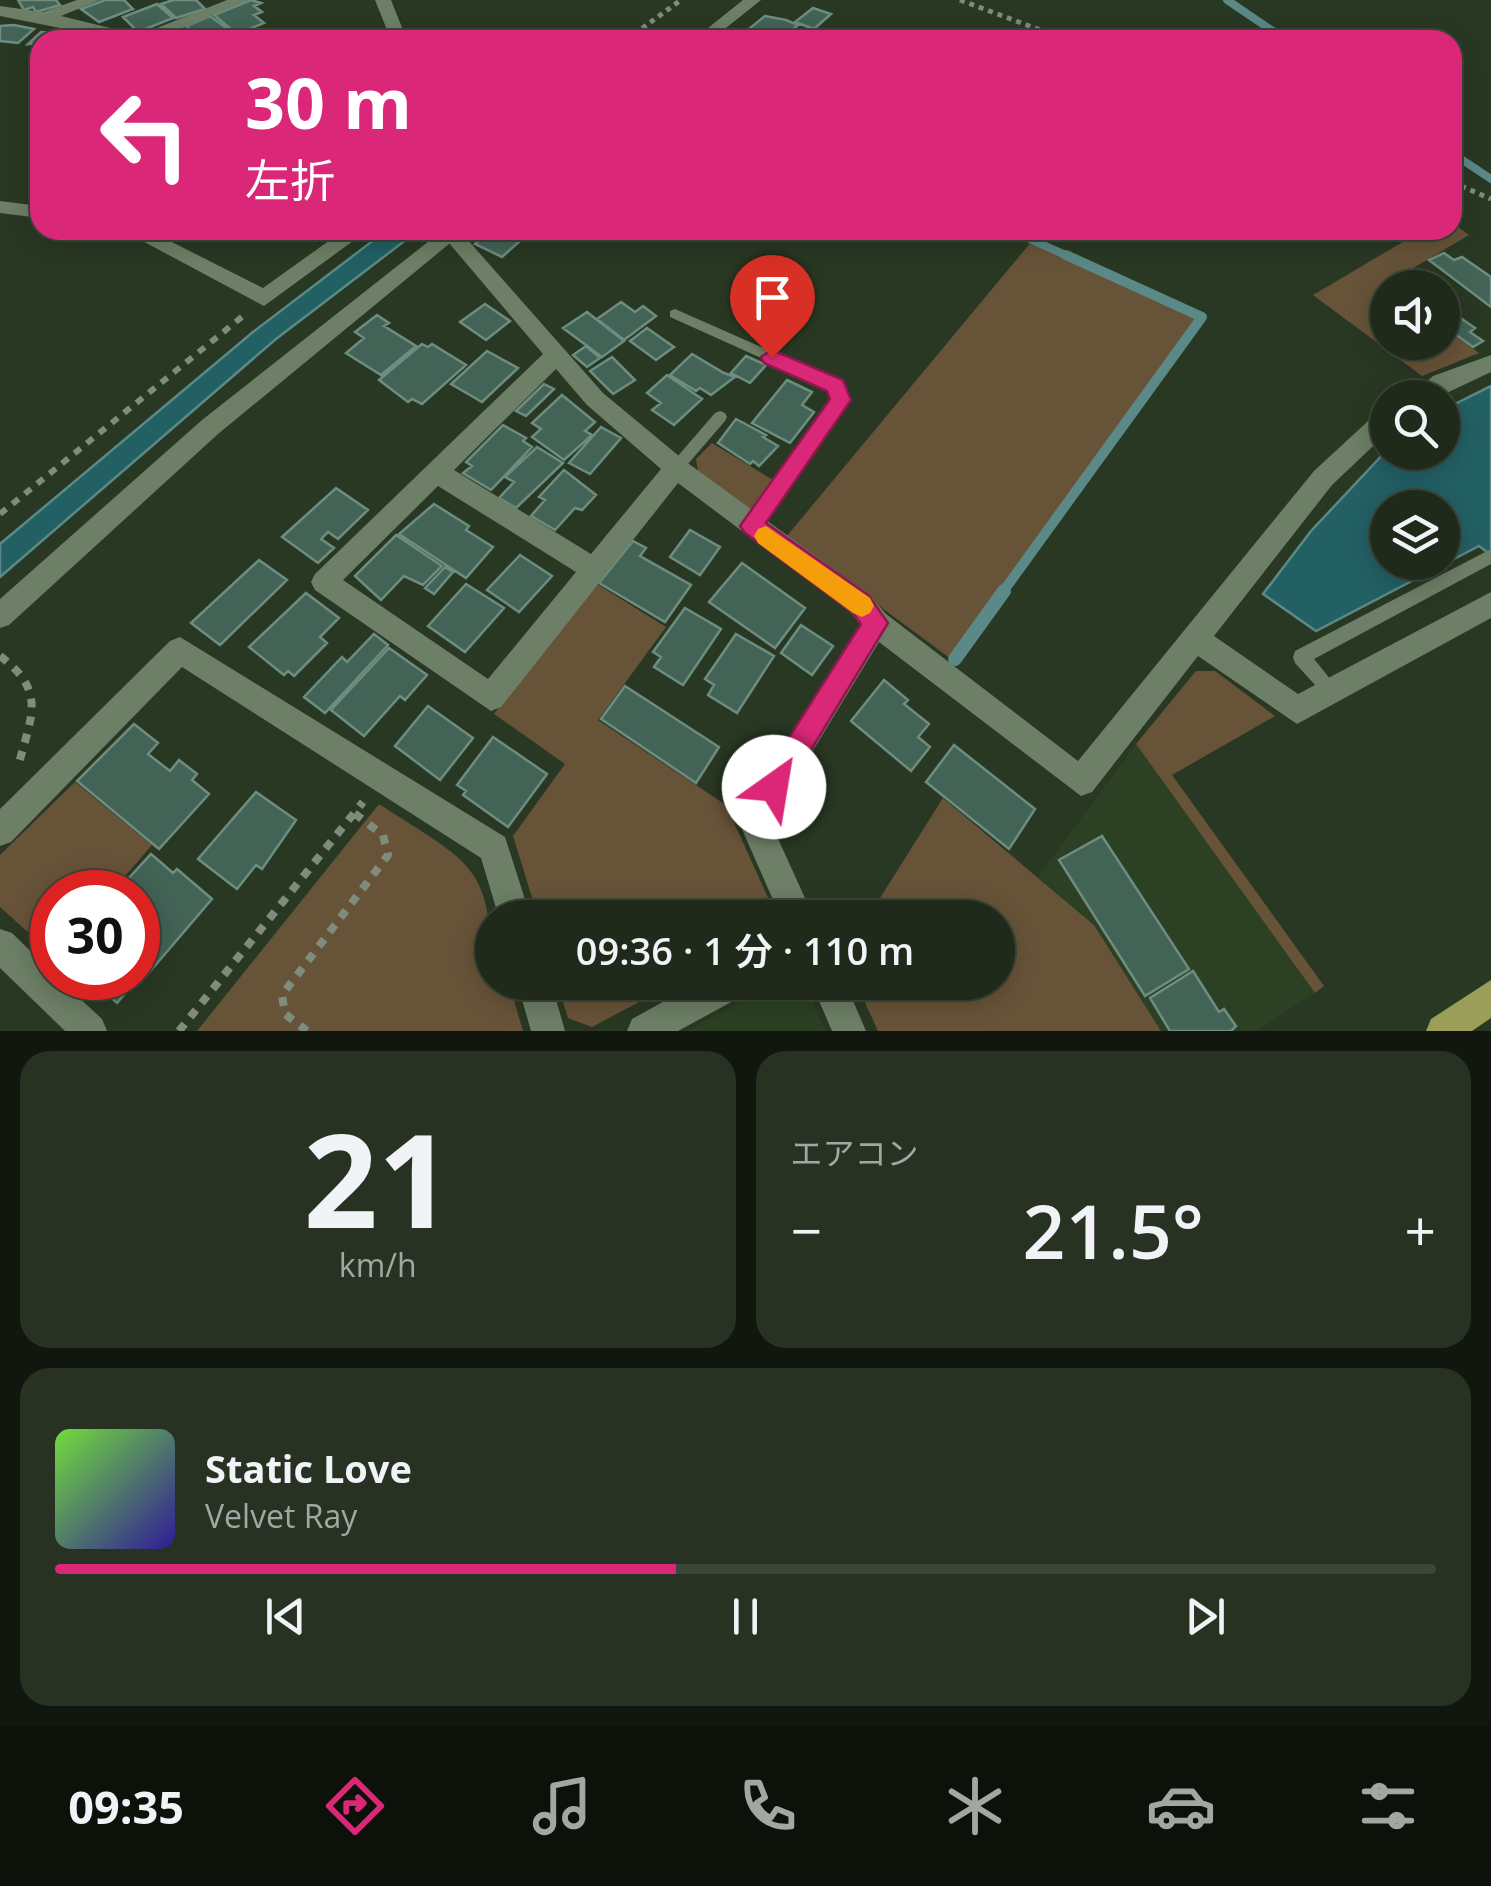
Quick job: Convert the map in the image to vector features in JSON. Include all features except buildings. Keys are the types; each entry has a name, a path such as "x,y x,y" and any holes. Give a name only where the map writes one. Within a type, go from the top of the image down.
{"main road":[{"path":"1443,1031 1491,996"}],"street":[{"path":"44,17 92,0"},
{"path":"162,30 221,4 241,0"},
{"path":"383,0 395,30"},
{"path":"714,30 753,0"},
{"path":"0,11 98,30"},
{"path":"0,208 30,211"},
{"path":"151,240 264,298 344,240"},
{"path":"0,616 210,428 440,240"},
{"path":"459,240 595,398 676,468 860,604 876,623 1080,781 1323,478 1370,434"},
{"path":"556,356 324,582 491,697 676,468"},
{"path":"1445,380 1491,363"},
{"path":"436,472 594,570"},
{"path":"1196,639 1298,710 1491,604"},
{"path":"790,900 753,820 876,623"},
{"path":"2,830 180,650 494,848 510,900"},
{"path":"0,945 90,1031"},
{"path":"539,1000 548,1031"},
{"path":"644,1031 701,1000"},
{"path":"836,1000 849,1031"}],"lane":[{"path":"675,314 836,386 841,395 752,526"},
{"path":"676,468 720,417"},
{"path":"1332,691 1301,657 1491,556"}],"path":[{"path":"640,30 680,0"},
{"path":"960,0 1040,30"},
{"path":"1462,186 1491,199"},
{"path":"0,514 264,298"},
{"path":"0,656 28,676 34,690 2,830"},
{"path":"179,1031 383,778"},
{"path":"307,1031 285,1014 282,995 388,855 390,846 385,836 354,813"}],"shaded area":[{"path":"1406,240 1461,240 1410,270 1370,270 1370,337 1313,295"},
{"path":"1032,241 1198,318 951,659 786,537"},
{"path":"1460,339 1479,353 1422,376 1400,360 1460,360"},
{"path":"712,443 773,480 753,512 698,471 696,459"},
{"path":"597,584 666,627 598,720 735,811 732,818 769,900 533,900 513,836 565,764 494,714"},
{"path":"1196,671 1215,671 1275,716 1172,775 1324,986 1315,993 1136,744"},
{"path":"1136,744 1315,993 1256,1031 1161,1031 1094,925 1038,877"},
{"path":"75,782 152,845 130,870 30,870 30,934 0,907 0,855"},
{"path":"943,798 1094,925 1161,1031 878,1031 864,1000 1015,1000 1015,900 879,900"},
{"path":"379,804 456,855 470,871 484,900 475,900 475,1000 514,1000 523,1031 197,1031"},
{"path":"562,1000 643,1000 592,1027 568,1018"},
{"path":"744,1000 812,1000 825,1031 687,1031"}],"water":[{"path":"374,240 406,240 276,339 0,577 0,544 253,332"},
{"path":"1491,386 1491,555 1479,546 1460,556 1460,490 1370,490 1370,580 1414,580 1316,631 1263,594 1311,531 1370,468 1460,470 1460,402"}],"waterway":[{"path":"1227,0 1271,30"},
{"path":"1462,160 1491,179"},
{"path":"1032,240 1072,258"},
{"path":"1002,593 1202,317 1066,255"},
{"path":"955,659 1004,591"}],"slow traffic":[{"path":"766,536 862,606"}],"route":[{"path":"772,357 836,386 841,400 752,526 860,604 876,623 774,787"}]}
